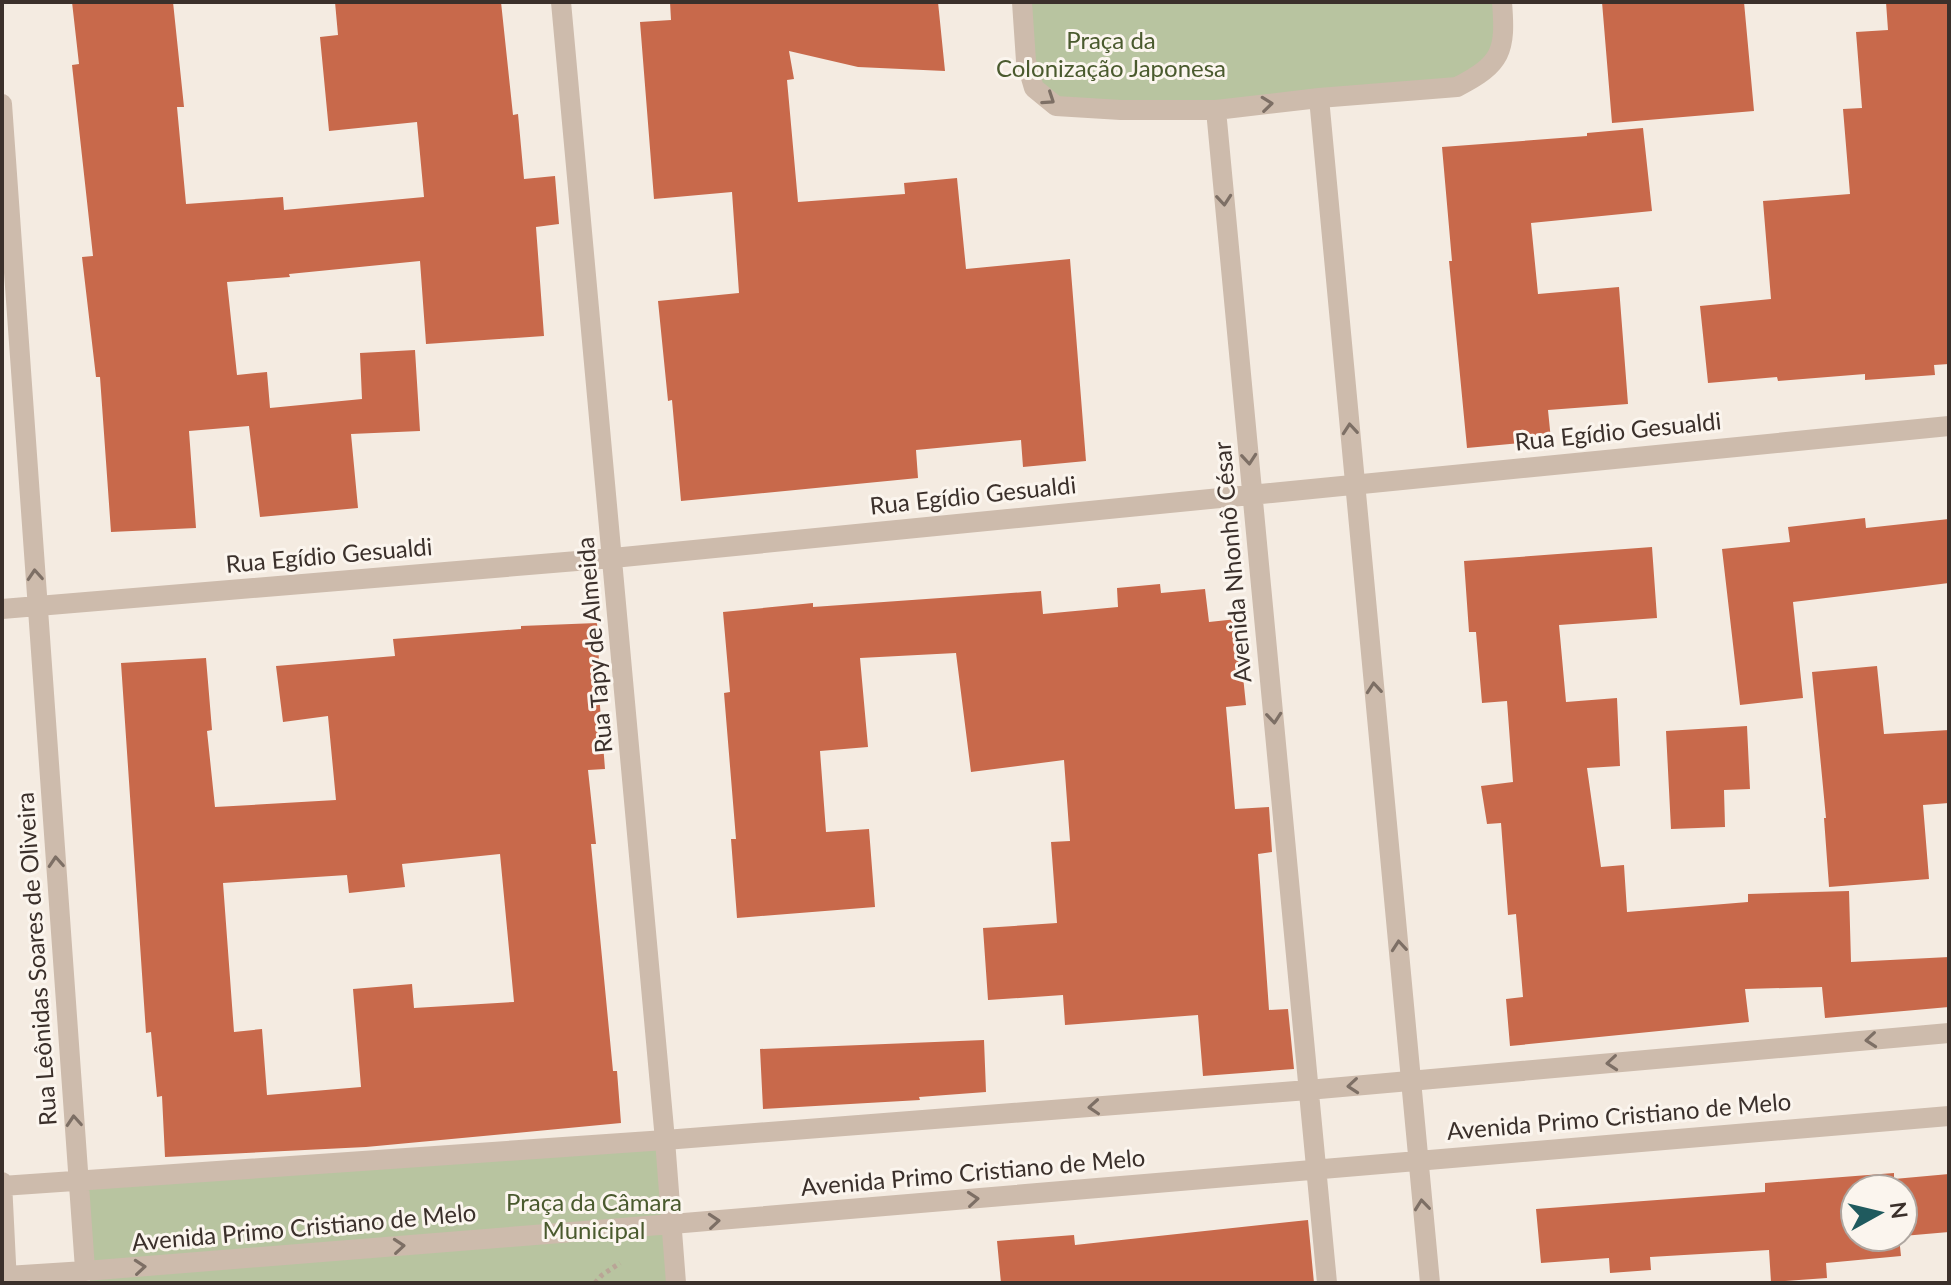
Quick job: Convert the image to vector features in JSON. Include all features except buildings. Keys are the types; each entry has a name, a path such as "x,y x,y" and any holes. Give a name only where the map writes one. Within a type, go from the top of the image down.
{"street":[{"name":"Rua Tapy de Almeida","path":"561,2 676,1283"},
{"path":"1022,2 1026,61 1034,88 1056,106 1121,110 1216,110 1457,87 1478,77 1495,61 1503,47 1502,2"},
{"path":"1319,98 1430,1283"},
{"name":"Rua Leônidas Soares de Oliveira","path":"2,104 86,1277"},
{"name":"Avenida Nhonhô César","path":"1216,110 1327,1283"},
{"name":"Rua Egídio Gesualdi","path":"2,609 613,558 1949,426"},
{"path":"5,1278 2,1185 665,1140 1308,1090 1949,1033"},
{"name":"Avenida Primo Cristiano de Melo","path":"5,1278 86,1277 1418,1159 1949,1116"}],"green space":[{"name":"Praça da Colonização Japonesa","path":"1022,2 1502,2 1495,61 1434,89 1121,110 1056,106 1034,88"},
{"name":"Praça da Câmara Municipal","path":"659,1147 670,1283 90,1283 85,1185"}]}
